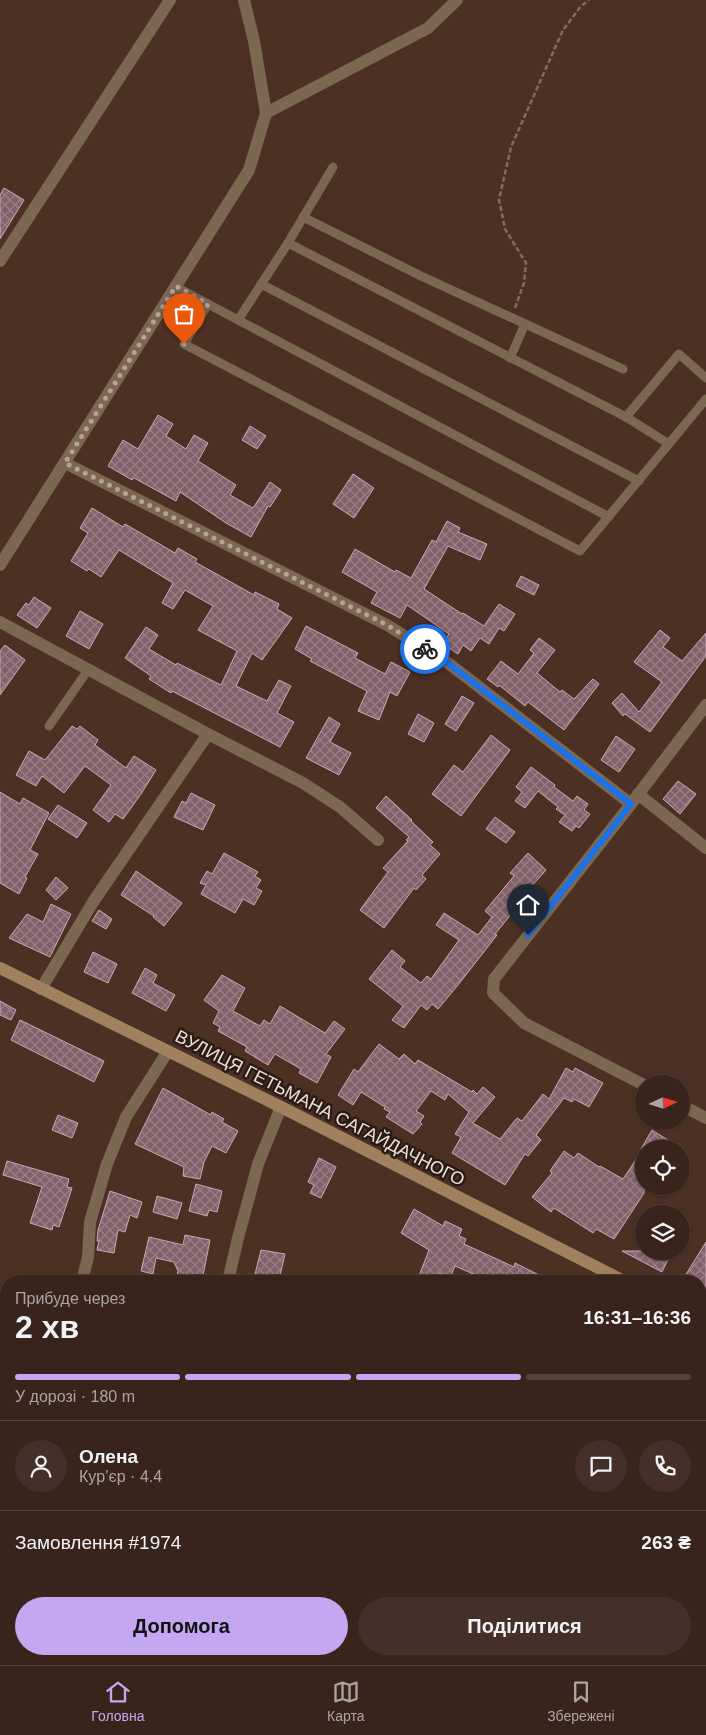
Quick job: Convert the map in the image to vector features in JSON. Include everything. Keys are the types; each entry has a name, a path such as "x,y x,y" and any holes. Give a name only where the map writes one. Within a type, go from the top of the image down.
{"main road":[{"name":"ВУЛИЦЯ ГЕТЬМАНА САГАЙДАЧНОГО","path":"0,968 281,1107 612,1275"}],"street":[{"path":"0,261 170,0"},
{"path":"0,565 249,170 266,113 254,41 244,0"},
{"path":"266,113 428,28 457,0"},
{"path":"65,463 387,625 448,663 635,799 706,848"},
{"path":"0,622 303,783 340,807 378,840"},
{"path":"635,1080 524,1023 493,994 494,979 706,705"},
{"path":"41,989 93,902 208,734"},
{"path":"84,1275 88,1257 90,1222 107,1164 126,1117 168,1051"},
{"path":"229,1275 258,1164 281,1107"},
{"path":"690,1110 706,1118"}],"lane":[{"path":"238,320 288,243 333,166"},
{"path":"303,217 421,276 623,369"},
{"path":"288,243 626,417 669,444"},
{"path":"262,284 639,481"},
{"path":"176,286 609,517"},
{"path":"208,304 184,344 580,552 706,399"},
{"path":"510,358 525,324"},
{"path":"626,417 679,354 706,378"},
{"path":"49,726 88,670"}],"path":[{"path":"512,318 524,283 526,263 505,229 499,200 512,147 563,30 581,6 589,0"}],"building":[{"path":"4,188 24,200 0,239 0,195"},
{"path":"158,415 173,424 166,436 186,449 194,435 208,443 198,461 236,485 230,495 253,508 270,482 281,490 270,507 268,506 251,537 226,523 180,492 176,501 108,466 123,440 138,449"},
{"path":"250,426 266,436 257,449 242,440"},
{"path":"353,474 374,488 354,518 333,504"},
{"path":"92,508 123,527 125,524 175,553 178,548 197,559 195,562 254,595 255,592 279,604 277,609 292,618 262,660 252,653 236,686 267,701 279,680 291,686 277,713 294,722 280,747 172,691 171,693 149,679 151,676 125,658 146,627 158,635 149,649 176,665 177,663 221,685 237,651 198,630 213,606 185,590 173,609 162,603 173,583 119,550 101,577 71,561 88,533 80,528"},
{"path":"447,521 460,528 458,532 487,544 480,560 448,546 424,589 484,626 499,604 515,614 504,631 499,628 489,644 480,638 471,651 463,645 458,654 443,644 449,634 407,605 400,618 371,603 377,592 342,572 355,549 395,572 396,570 411,578 432,540 436,542"},
{"path":"521,576 539,585 534,595 516,586"},
{"path":"34,597 51,608 37,628 17,615 26,603 29,605"},
{"path":"80,611 103,624 89,649 66,636"},
{"path":"306,626 358,653 355,658 385,674 391,662 410,672 397,696 390,692 379,720 358,711 367,691 310,661 312,659 295,649"},
{"path":"660,630 670,638 663,647 682,661 706,633 706,656 650,732 625,714 623,716 612,703 622,693 639,712 662,682 634,662"},
{"path":"539,638 555,650 537,673 560,692 562,690 574,699 593,679 599,684 564,730 528,702 525,706 499,685 498,687 487,679 501,661 518,674 534,653 530,650"},
{"path":"5,645 25,660 0,695 0,651"},
{"path":"462,696 474,703 456,731 445,724"},
{"path":"418,714 434,723 424,742 408,734"},
{"path":"329,717 340,724 330,742 351,753 339,775 306,758"},
{"path":"72,726 77,729 80,726 98,740 95,745 126,768 134,756 156,770 123,819 115,814 109,822 93,810 111,785 85,766 64,793 42,776 36,786 16,775 29,751 45,760"},
{"path":"491,735 510,750 461,816 432,794 454,765 463,772"},
{"path":"616,736 635,749 619,772 601,760"},
{"path":"531,767 573,801 577,796 588,804 584,810 590,814 579,828 576,826 572,831 559,822 565,815 538,791 525,808 515,801 522,792 516,787"},
{"path":"678,781 696,794 680,814 663,799"},
{"path":"0,792 20,804 23,798 49,813 30,850 38,854 25,877 27,878 19,894 0,883"},
{"path":"191,793 215,805 203,830 174,817 182,801 186,803"},
{"path":"386,796 433,842 430,845 440,854 422,875 426,879 416,890 414,888 384,928 360,910 388,872 383,868 408,841 406,840 409,837 376,808"},
{"path":"58,805 87,823 77,838 48,819"},
{"path":"495,817 515,832 506,843 486,829"},
{"path":"224,853 258,872 255,876 261,880 256,888 262,891 254,905 243,899 235,913 201,894 206,885 200,883 207,871 212,874"},
{"path":"528,853 546,870 515,905 517,907 458,985 438,1009 432,1004 427,1010 421,1005 404,1028 392,1020 403,1006 369,979 392,950 405,961 400,967 421,983 427,976 431,979 459,940 436,925 444,913 478,935 492,917 485,911 514,876 510,873"},
{"path":"136,871 182,903 164,926 154,916 121,895"},
{"path":"56,877 68,888 56,900 46,890"},
{"path":"51,904 71,914 50,957 9,938 27,914 43,922"},
{"path":"99,910 112,919 106,929 92,921"},
{"path":"93,952 117,964 108,983 84,972"},
{"path":"145,968 157,975 153,983 175,995 166,1011 132,993"},
{"path":"222,975 245,988 233,1011 260,1026 264,1020 270,1024 280,1006 325,1033 334,1021 345,1029 326,1054 331,1057 317,1083 299,1073 301,1069 275,1054 268,1065 245,1051 247,1047 218,1031 220,1027 213,1023 219,1011 204,1000"},
{"path":"0,1001 16,1010 11,1020 0,1015"},
{"path":"20,1020 104,1061 94,1082 11,1040"},
{"path":"379,1044 399,1059 404,1054 415,1064 418,1060 472,1092 473,1090 477,1094 483,1087 495,1097 473,1123 500,1139 517,1118 522,1121 543,1094 549,1099 566,1068 573,1072 575,1068 603,1083 589,1107 574,1099 572,1102 564,1098 536,1135 541,1140 528,1156 525,1154 505,1185 452,1153 461,1137 455,1134 469,1112 448,1094 445,1100 431,1091 416,1111 424,1116 420,1122 422,1124 413,1134 386,1117 390,1112 384,1109 385,1107 361,1092 353,1105 338,1095 354,1069 358,1072"},
{"path":"163,1088 211,1115 212,1112 224,1119 222,1122 238,1131 226,1153 212,1146 204,1162 200,1179 183,1176 184,1167 135,1144"},
{"path":"58,1115 78,1123 72,1138 52,1130"},
{"path":"652,1130 668,1140 646,1140"},
{"path":"564,1151 574,1158 578,1153 599,1167 623,1179 635,1161 635,1195 643,1195 614,1239 596,1229 593,1233 554,1208 551,1212 532,1197 552,1173 550,1171"},
{"path":"319,1158 336,1167 321,1198 310,1193 314,1185 308,1182"},
{"path":"7,1161 69,1179 67,1187 72,1188 59,1227 53,1225 52,1230 30,1223 42,1187 3,1175"},
{"path":"196,1184 222,1191 217,1212 209,1210 207,1216 189,1211"},
{"path":"110,1191 142,1202 137,1218 130,1215 125,1232 118,1230 114,1253 97,1250 99,1241 97,1241 98,1230"},
{"path":"157,1196 182,1203 177,1219 153,1212"},
{"path":"414,1209 443,1226 445,1221 462,1229 459,1236 466,1239 464,1244 514,1267 515,1263 539,1275 475,1275 455,1266 451,1275 439,1273 438,1275 419,1275 429,1250 401,1233"},
{"path":"185,1235 210,1240 203,1275 177,1275 178,1271 174,1262 156,1258 153,1274 141,1271 149,1237 183,1245"},
{"path":"706,1242 706,1275 686,1275"},
{"path":"261,1250 285,1254 280,1275 255,1274"},
{"path":"622,1251 635,1251 635,1258"},
{"path":"639,1260 668,1260 662,1272"}],"way so far":[{"path":"184,344 208,304 176,286 65,463 387,625 425,649"}],"route":[{"path":"425,649 448,663 631,804 528,935"}]}
